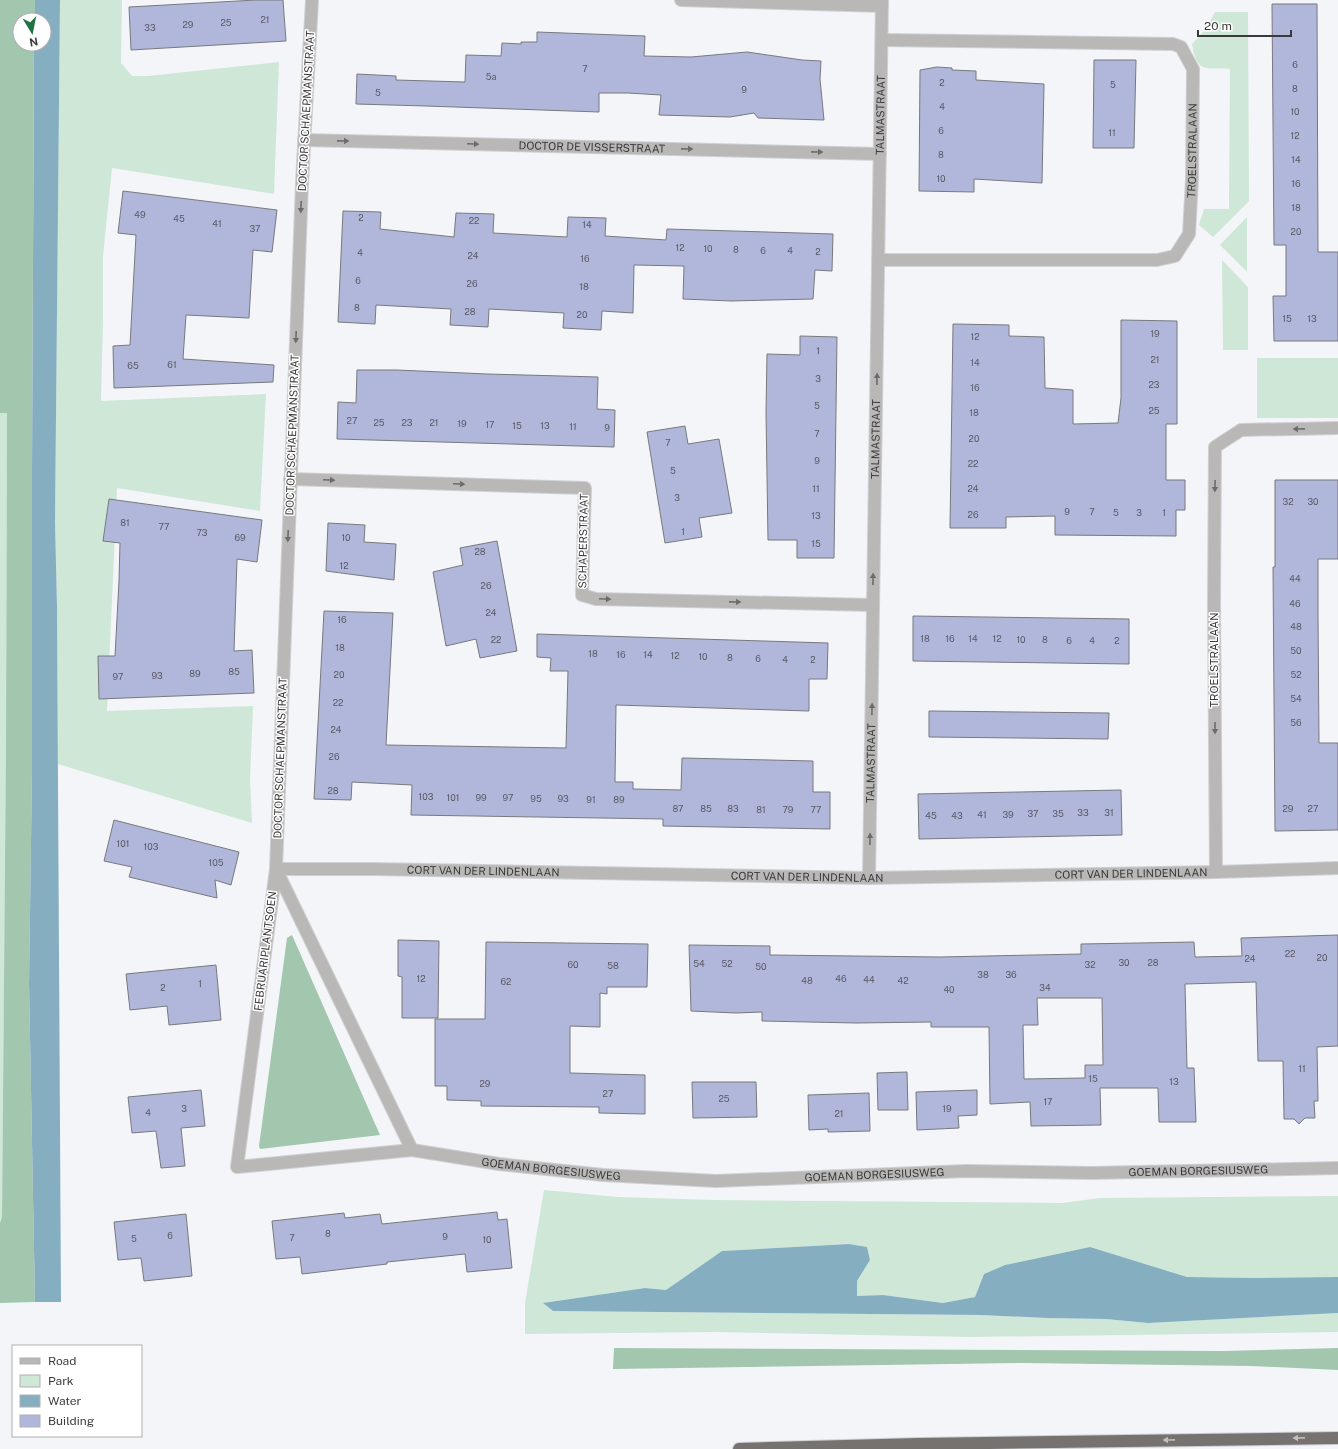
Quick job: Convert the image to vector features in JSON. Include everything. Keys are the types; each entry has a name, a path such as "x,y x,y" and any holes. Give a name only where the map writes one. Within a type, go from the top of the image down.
{"highway":[{"path":"739,1449 919,1444 1338,1438"}],"street":[{"name":"DOCTOR SCHAEPMANSTRAAT","path":"276,869 304,140 312,0"},
{"path":"681,0 882,3"},
{"name":"TALMASTRAAT","path":"869,878 882,3"},
{"name":"TROELSTRALAAN","path":"878,260 1158,260 1175,256 1189,234 1192,179 1193,69 1181,47 1173,44 882,40"},
{"name":"DOCTOR DE VISSERSTRAAT","path":"304,140 880,154"},
{"name":"TROELSTRALAAN","path":"1216,872 1214,606 1215,447 1241,430 1338,428"},
{"name":"SCHAPERSTRAAT","path":"290,479 585,488 582,595 596,599 873,605"},
{"name":"CORT VAN DER LINDENLAAN","path":"276,869 869,878 1216,872 1338,868"},
{"name":"FEBRUARIPLANTSOEN","path":"276,869 412,1150 237,1167 276,869"},
{"name":"GOEMAN BORGESIUSWEG","path":"412,1150 506,1165 603,1175 716,1181 966,1171 1091,1173 1338,1168"}],"green space":[{"path":"0,0 35,0 35,12 12,12 12,52 34,52 32,770 29,983 35,1302 0,1303 6,743 7,413 0,413"},
{"path":"60,0 122,0 121,63 132,76 148,76 279,62 274,194 112,168 103,256 101,401 266,394 260,511 117,488 107,711 253,706 250,779 252,823 58,764 55,522"},
{"path":"1215,12 1248,12 1249,201 1213,237 1199,225 1204,209 1229,209 1230,69 1209,68 1200,65 1194,54 1192,44 1206,29"},
{"path":"1247,217 1247,272 1220,245"},
{"path":"1222,260 1248,287 1248,350 1223,350"},
{"path":"1257,358 1338,358 1338,418 1257,418"},
{"path":"7,412 2,1217 0,1223 0,413"},
{"path":"292,935 380,1135 260,1149 259,1146 287,938"},
{"path":"544,1190 618,1197 713,1200 1062,1203 1100,1198 1338,1196 1338,1277 1187,1277 1090,1247 1005,1265 984,1274 975,1297 943,1303 883,1295 857,1296 857,1281 870,1260 867,1247 849,1244 722,1251 666,1290 645,1288 543,1303 553,1311 980,1315 1106,1319 1148,1323 1338,1313 1338,1332 971,1337 716,1332 525,1334 525,1303"},
{"path":"614,1348 1224,1351 1338,1348 1338,1370 1251,1366 1023,1363 613,1369"}],"water":[{"path":"35,0 60,0 55,522 57,606 61,1302 35,1302 29,983 32,770 34,52 52,52 52,12 35,12"},
{"path":"849,1244 867,1247 870,1260 857,1281 857,1296 883,1295 943,1303 975,1297 984,1274 1005,1265 1090,1247 1187,1277 1338,1277 1338,1313 1148,1323 1106,1319 980,1315 553,1311 543,1303 645,1288 666,1290 722,1251"}],"building":[{"path":"256,0 283,0 286,41 131,50 129,7"},
{"path":"1272,4 1317,4 1318,252 1338,252 1338,341 1274,341 1273,296 1286,296 1286,245 1274,245"},
{"path":"537,32 645,36 644,56 691,57 747,52 802,60 821,61 820,79 824,120 758,118 754,113 730,117 659,115 661,95 628,93 599,93 599,112 356,104 357,74 396,76 396,80 465,82 466,55 501,56 502,43 521,44 521,42 537,42"},
{"path":"1094,60 1136,60 1134,148 1093,148"},
{"path":"937,67 952,68 952,70 976,71 976,80 1044,84 1042,183 974,179 974,192 919,191 920,70"},
{"path":"123,191 277,210 272,252 253,250 249,318 186,315 183,359 274,365 273,382 114,388 113,346 130,345 136,235 118,233"},
{"path":"343,211 381,212 380,229 454,237 456,213 494,214 493,233 567,237 568,217 606,218 605,236 666,240 667,229 833,234 832,271 815,270 813,299 731,301 683,299 684,266 634,265 633,313 602,311 601,330 563,328 564,313 489,309 488,327 450,325 451,309 376,305 375,324 338,322"},
{"path":"1121,320 1177,321 1177,424 1166,424 1166,480 1185,480 1185,510 1176,510 1176,536 1055,535 1055,516 1006,517 1006,528 950,528 953,324 1009,325 1009,336 1044,337 1045,388 1073,390 1073,424 1118,423 1121,398"},
{"path":"800,336 837,337 834,558 797,558 797,540 768,540 766,412 767,354 800,355"},
{"path":"357,370 598,377 597,409 615,410 614,447 337,439 338,402 356,403"},
{"path":"685,426 688,444 719,439 732,513 699,518 702,537 665,543 647,432"},
{"path":"1275,480 1338,480 1338,559 1318,559 1318,615 1319,743 1338,743 1338,830 1275,831 1273,567 1275,567"},
{"path":"109,499 262,520 257,562 237,559 234,651 252,650 254,693 99,699 98,656 115,656 119,581 120,543 103,541"},
{"path":"328,523 365,525 364,542 396,544 394,580 326,571"},
{"path":"497,541 517,651 480,658 476,639 446,646 433,572 463,565 460,548"},
{"path":"324,611 393,613 386,745 566,748 568,671 550,671 551,658 537,657 537,634 828,643 827,679 809,679 809,711 616,705 615,782 633,782 633,789 681,790 682,758 813,761 813,792 830,792 830,829 663,826 663,819 411,815 412,785 352,782 351,800 314,799"},
{"path":"913,616 1129,619 1129,664 913,661"},
{"path":"929,711 1109,713 1108,739 929,737"},
{"path":"1121,790 1122,835 919,839 918,794"},
{"path":"114,820 239,852 231,885 215,880 217,898 129,877 132,867 104,861"},
{"path":"1338,935 1338,1046 1317,1047 1318,1101 1314,1101 1315,1118 1305,1118 1299,1124 1294,1119 1284,1119 1283,1061 1258,1061 1256,982 1185,984 1187,1068 1194,1068 1196,1122 1159,1122 1158,1088 1100,1088 1101,1125 1031,1126 1030,1102 990,1104 989,1027 931,1027 931,1022 856,1023 762,1021 762,1012 736,1013 691,1011 689,945 770,946 770,955 940,957 1081,954 1081,944 1194,942 1195,957 1242,956 1241,938","holes":["1037,998 1102,998 1103,1065 1085,1065 1085,1078 1024,1079 1023,1025 1038,1025"]},
{"path":"398,940 439,941 438,1018 402,1018 402,977 398,976"},
{"path":"486,942 648,944 647,987 607,987 607,994 600,993 600,1027 570,1026 570,1073 645,1075 645,1114 599,1113 599,1107 481,1106 481,1101 447,1100 447,1086 435,1086 435,1019 485,1019"},
{"path":"216,965 221,1020 169,1025 167,1006 130,1010 126,974"},
{"path":"907,1072 908,1110 878,1110 877,1073"},
{"path":"692,1082 756,1082 757,1117 693,1118"},
{"path":"201,1090 205,1126 181,1128 185,1166 161,1168 156,1131 132,1133 128,1097"},
{"path":"977,1090 977,1115 958,1116 959,1128 917,1130 916,1092"},
{"path":"869,1093 870,1131 828,1132 828,1129 809,1130 808,1095"},
{"path":"497,1212 498,1220 507,1219 512,1268 467,1272 465,1254 387,1262 387,1264 302,1274 300,1257 276,1259 272,1221 344,1213 345,1218 380,1214 382,1224"},
{"path":"186,1214 192,1276 144,1281 141,1258 118,1260 114,1222"}]}
